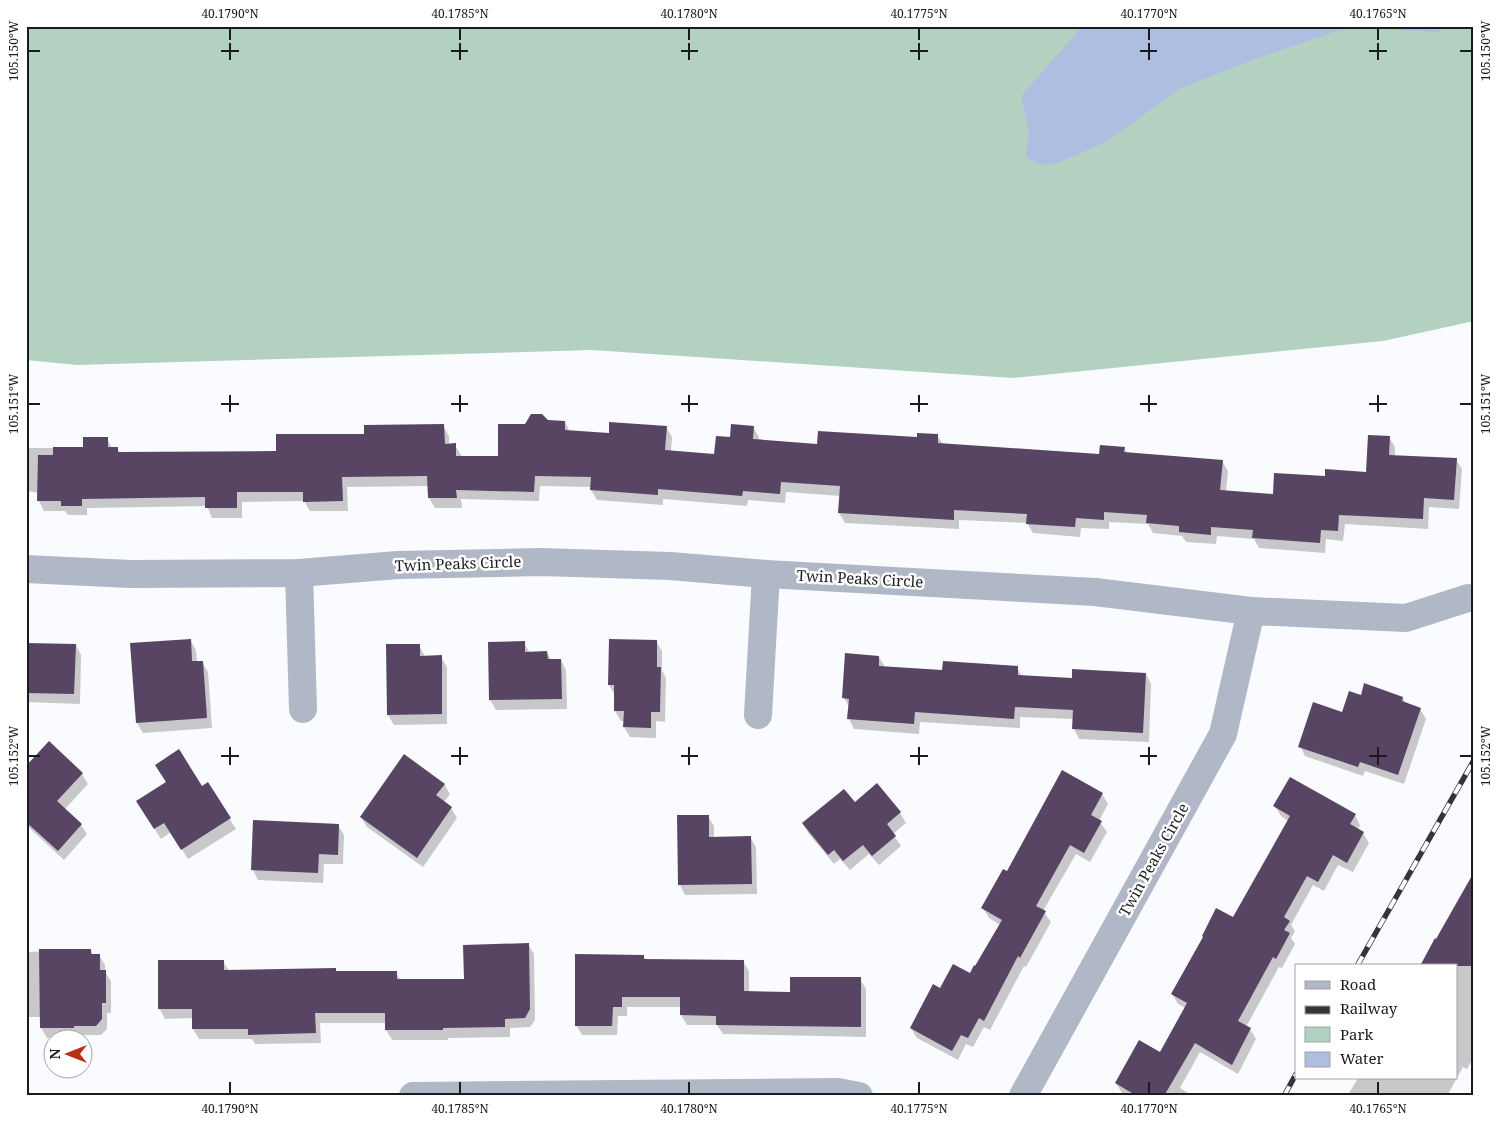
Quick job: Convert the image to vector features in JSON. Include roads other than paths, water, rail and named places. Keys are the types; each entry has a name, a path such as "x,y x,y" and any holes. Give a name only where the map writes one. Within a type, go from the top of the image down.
{"street":[{"name":"Twin Peaks Circle","path":"26,569 130,574 300,573 398,565 540,562 670,566 766,574 1095,592 1251,611 1406,618 1468,598"},
{"path":"300,573 303,709"},
{"path":"758,715 766,574"},
{"name":"Twin Peaks Circle","path":"1023,1096 1223,734 1251,611"},
{"path":"413,1096 838,1092 859,1096"}],"water":[{"path":"1083,26 1442,26 1439,32 1346,28 1252,60 1181,88 1104,143 1057,163 1040,165 1026,156 1029,131 1021,96"}],"railway":[{"path":"1358,964 1474,760"},
{"path":"1284,1096 1295,1076"}]}
